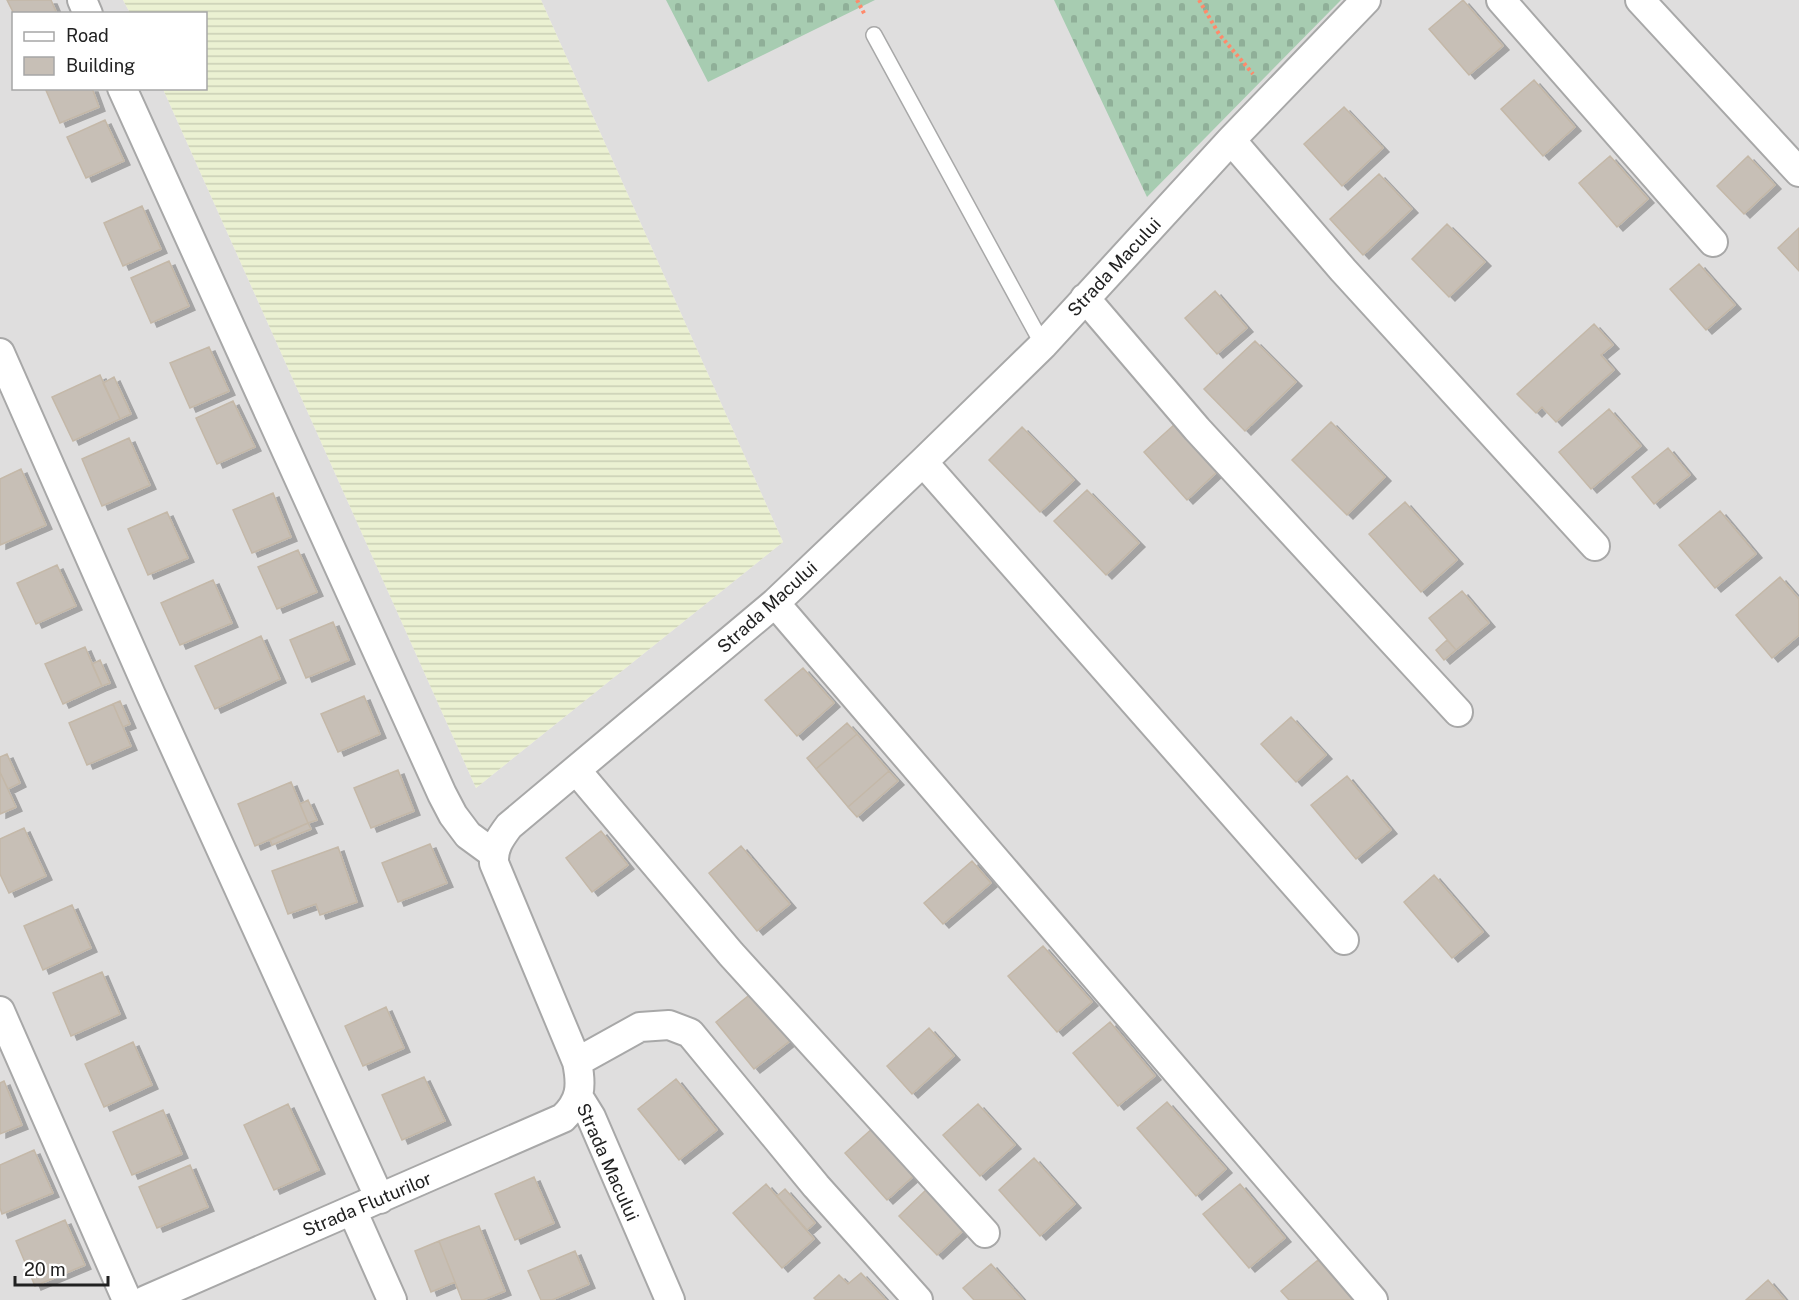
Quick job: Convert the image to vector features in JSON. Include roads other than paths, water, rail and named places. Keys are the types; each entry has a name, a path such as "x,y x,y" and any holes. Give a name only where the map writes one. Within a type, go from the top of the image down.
{"street":[{"name":"Strada Macului","path":"666,1290 591,1117 578,1096 580,1079 577,1062 494,864 498,840 509,826 775,603 923,462 1043,345 1231,140 1366,0"},
{"path":"1501,0 1713,242"},
{"path":"1640,0 1799,172"},
{"path":"123,90 442,794 453,815 468,835 494,854"},
{"path":"1231,140 1343,270 1595,546"},
{"path":"1085,298 1197,429 1458,712"},
{"path":"0,354 380,1199"},
{"path":"923,462 1344,940"},
{"path":"775,603 1373,1300"},
{"path":"576,770 731,954 985,1233"},
{"path":"0,1011 127,1300"},
{"path":"577,1062 640,1027 669,1025 690,1033 816,1186 918,1300"},
{"name":"Strada Fluturilor","path":"146,1300 563,1118 573,1108 578,1096"},
{"path":"352,1210 392,1300"},
{"path":"666,1290 690,1300"}],"lane":[{"path":"874,35 1043,345"}]}
